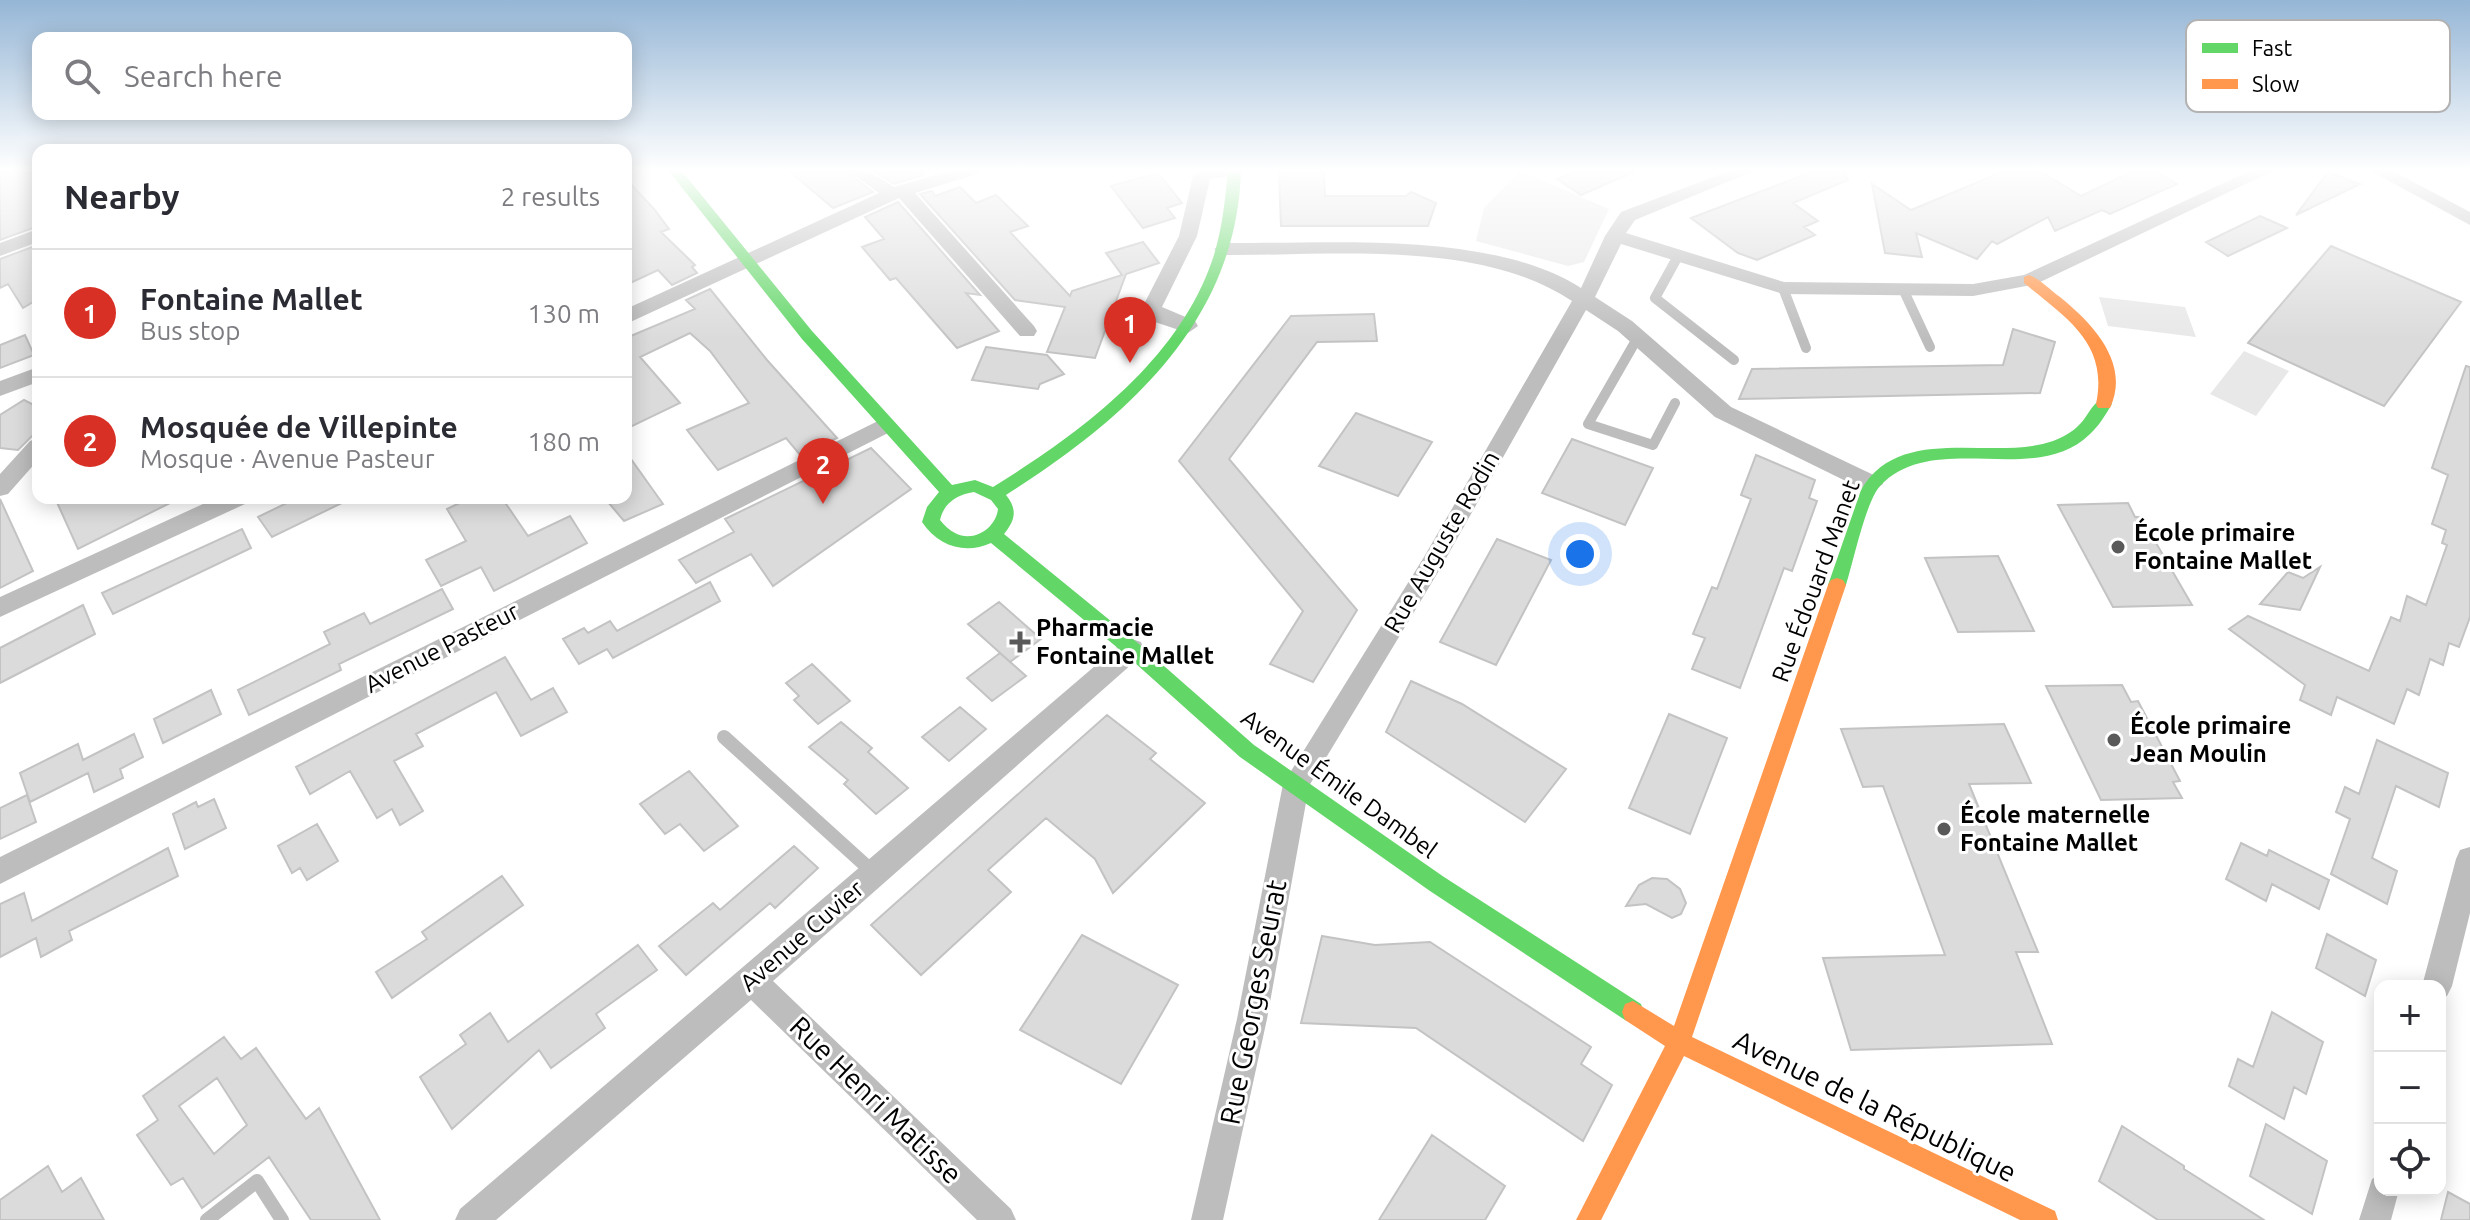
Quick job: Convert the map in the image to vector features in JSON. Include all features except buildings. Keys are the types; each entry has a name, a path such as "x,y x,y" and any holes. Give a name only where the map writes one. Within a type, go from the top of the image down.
{"street":[{"path":"719,227 884,426 949,492"},
{"path":"632,314 822,227"},
{"path":"930,227 1027,331"},
{"path":"1188,326 1159,316 1152,308 1190,227"},
{"path":"998,492 1079,436 1159,362 1188,326 1224,249 1230,227"},
{"path":"1620,227 1614,236 1783,288 1973,290 2029,280 2143,227"},
{"name":"Rue Auguste Rodin","path":"1296,784 1432,563 1570,319 1585,298 1614,236"},
{"path":"0,250 32,237"},
{"path":"1224,249 1451,251 1553,279 1638,337 1723,412 1872,484"},
{"name":"Rue Édouard Manet","path":"1588,1220 1679,1042 1872,484 1905,460 1936,454 2049,449 2082,437 2101,417 2108,388 2109,362 2086,331 2029,280"},
{"path":"0,389 32,376"},
{"name":"Avenue Pasteur","path":"0,871 884,426"},
{"path":"0,488 32,453"},
{"path":"975,486 998,492 1009,505 1010,513 994,536 972,544 941,537 934,530 931,514 934,506 949,492 975,486"},
{"path":"0,608 224,504"},
{"name":"Avenue Émile Dambel","path":"994,536 1132,649 1247,751 1437,884 1679,1042"},
{"name":"Avenue Cuvier","path":"471,1220 752,981 1132,649"},
{"name":"Rue Georges Seurat","path":"1207,1220 1252,1019 1296,784"},
{"path":"2439,980 2470,859"},
{"name":"Rue Henri Matisse","path":"752,981 1000,1220"},
{"name":"Avenue de la République","path":"1679,1042 2046,1220"},
{"path":"2375,1220 2381,1196"}],"lane":[{"path":"1678,256 1655,298 1734,360"},
{"path":"1783,288 1806,348"},
{"path":"1903,289 1930,347"},
{"path":"1638,337 1588,424 1653,445 1675,403"},
{"path":"724,737 874,873"},
{"path":"207,1220 257,1181 282,1220"}],"shaded area":[{"path":"1479,227 1601,227 1584,262 1568,266 1476,241"},
{"path":"2099,297 2185,307 2196,337 2108,326"},
{"path":"2244,351 2289,371 2256,416 2210,394"}],"traffic: fast":[{"path":"720,227 807,335 949,492"},
{"path":"998,492 1094,425 1152,369 1177,339 1198,306 1215,272 1228,227"},
{"path":"1837,585 1869,490 1874,482 1899,464 1928,455 2027,452 2057,446 2084,431 2104,404"},
{"path":"975,486 997,495 1006,508 1005,521 996,532 982,540 964,543 947,537 931,522 936,507 952,492 975,486"},
{"path":"994,536 1132,649 1247,751 1437,884 1633,1012"}],"traffic: slow":[{"path":"2029,280 2075,318 2100,348 2108,384 2104,404"},
{"path":"1588,1220 1679,1042 1837,585"},
{"path":"1633,1012 1679,1042 2046,1220"}],"place":[{"name":"Fontaine Mallet","path":"1130,363"},
{"name":"Mosquée de Villepinte","path":"823,504"},
{"name":"École primaire Fontaine Mallet","path":"2118,547"},
{"name":"Pharmacie Fontaine Mallet","path":"1020,642"},
{"name":"École primaire Jean Moulin","path":"2114,740"},
{"name":"École maternelle Fontaine Mallet","path":"1944,829"}]}
